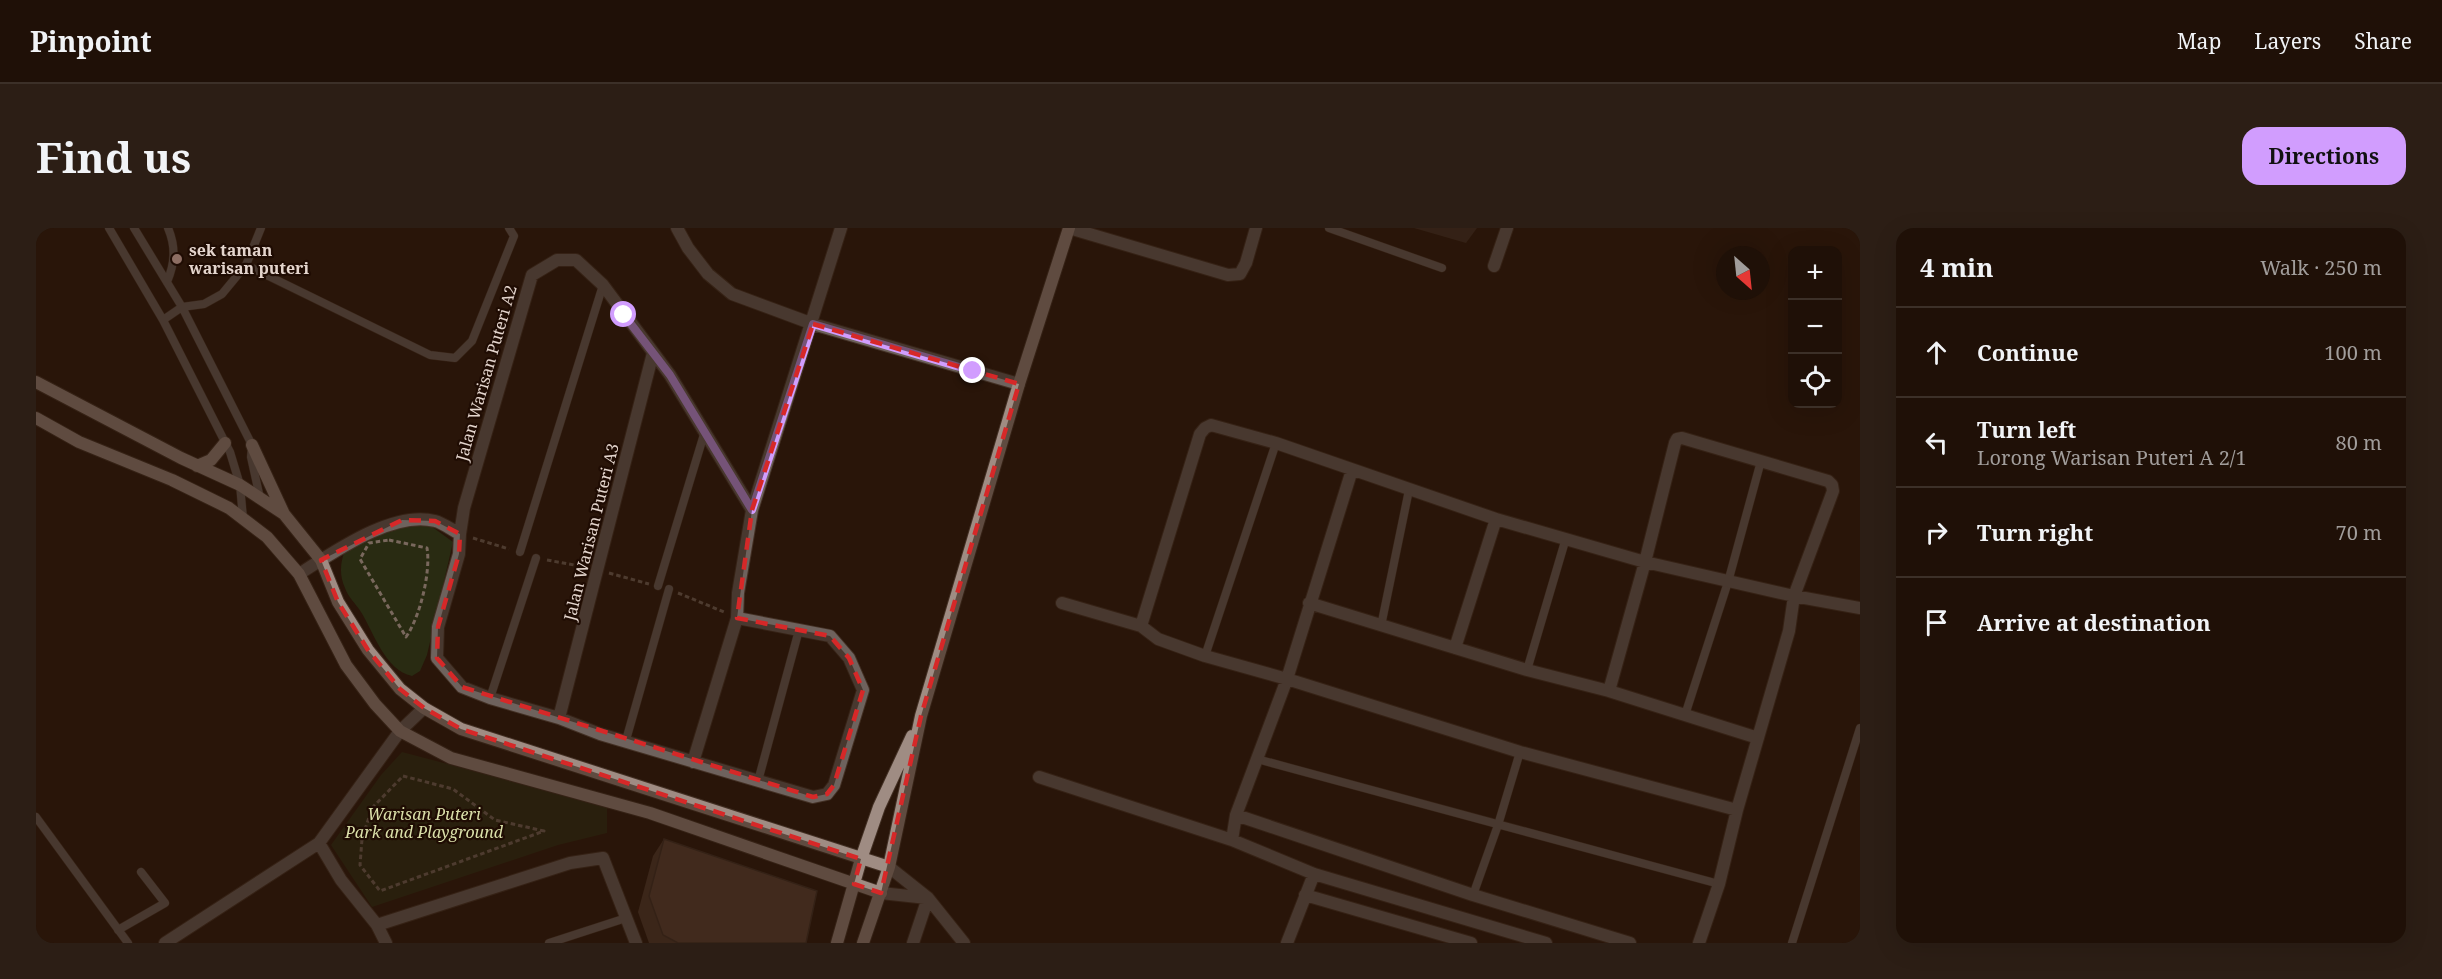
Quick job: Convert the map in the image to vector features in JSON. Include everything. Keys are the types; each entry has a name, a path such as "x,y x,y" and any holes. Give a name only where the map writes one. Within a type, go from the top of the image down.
{"street":[{"path":"677,228 688,248 708,274 732,294 813,324 1019,384"},
{"path":"693,762 737,618 738,593 752,510 813,324 841,228"},
{"path":"863,943 889,867 921,716 1019,384 1069,228 1228,275 1240,274 1246,263 1256,228"},
{"path":"1494,266 1507,228"},
{"name":"Jalan Warisan Puteri A2","path":"603,285 576,260 557,260 532,275 464,508 459,554 438,627 437,658 462,687 490,698 559,718 600,734 813,797 827,794 834,785 862,690 849,658 830,636 799,630"},
{"path":"603,285 670,375 752,510"},
{"name":"Jalan Warisan Puteri A3","path":"559,718 653,353"},
{"path":"36,382 197,466 240,485 284,514"},
{"path":"36,418 79,442 172,480 229,508 267,537 299,574 346,665 375,705 400,731 450,758 650,813 881,893 928,898"},
{"path":"1141,626 1200,434 1211,425 1276,444 1496,519 1566,537 1646,562 1728,582 1860,608"},
{"path":"1609,691 1646,562 1677,439 1761,461 1828,481 1832,485 1833,491 1794,596 1789,631 1737,810 1719,884 1699,943"},
{"path":"197,466 211,460 225,443"},
{"path":"252,445 284,514 321,560 338,602 368,650 400,689 424,708 461,729 889,867 928,898 964,943"},
{"path":"1232,840 1236,815 1287,679 1352,470"},
{"path":"1455,648 1496,519"},
{"path":"299,574 362,537 402,520 435,521 460,534"},
{"path":"1062,603 1141,626 1158,639 1205,656 1287,679 1520,752 1737,810"},
{"path":"1309,603 1527,670 1609,691 1758,738"},
{"path":"737,618 799,630"},
{"path":"165,943 319,843 400,731 424,708"},
{"path":"837,943 861,859 879,807 921,716"},
{"path":"1039,777 1232,840 1314,874 1546,943"},
{"path":"1236,815 1473,895 1630,943"},
{"path":"319,843 341,880 377,925 386,943"},
{"path":"377,925 570,863 603,858 636,943"},
{"path":"1287,943 1314,874"},
{"path":"1305,895 1471,943"},
{"path":"913,943 928,898"}],"lane":[{"path":"109,228 163,320 225,443 240,485 243,519"},
{"path":"134,228 182,307 252,445 251,457 260,498"},
{"path":"167,282 173,268 174,242 168,228"},
{"path":"163,320 182,307 204,304 222,294 246,264 261,228"},
{"path":"246,264 430,355 455,358 472,340 514,236 509,228"},
{"path":"1329,228 1442,268"},
{"path":"520,552 603,285"},
{"path":"658,586 705,430"},
{"path":"1205,656 1276,444"},
{"path":"1685,715 1728,582 1761,461"},
{"path":"1381,626 1409,490"},
{"path":"1527,670 1566,537"},
{"path":"490,698 536,558"},
{"path":"626,740 669,589"},
{"path":"759,781 799,630"},
{"path":"1792,943 1860,728"},
{"path":"1473,895 1498,825 1520,752"},
{"path":"1257,759 1719,884"},
{"path":"36,817 128,943"},
{"path":"118,930 165,903 141,872"},
{"path":"549,943 626,918"}],"path":[{"path":"460,534 520,552"},
{"path":"389,540 427,548 430,562 415,625 406,637 360,559 369,543 389,540"},
{"path":"536,558 598,570"},
{"path":"403,776 453,789 495,820 544,831 380,891 360,865 362,840 372,808 403,776"}],"highlighted area":[{"path":"813,324 1019,384 921,716 881,893 854,884 861,859 461,729 424,708 400,689 368,650 338,602 321,560 402,520 435,521 460,534 459,554 438,627 437,658 462,687 813,797 827,794 834,785 863,690 849,658 830,636 737,618 752,510"}],"green space":[{"path":"396,525 431,526 453,542 427,655 420,671 412,676 394,666 387,659 361,612 346,591 341,573 342,558 346,548"},
{"name":"Warisan Puteri Park and Playground","path":"402,752 607,806 607,833 558,845 372,907 331,845 381,775"}],"building":[{"path":"664,839 817,891 806,943 678,943 663,935 649,896"}],"place":[{"name":"sek taman warisan puteri","path":"177,259"}],"route":[{"path":"624,315 670,375 752,510 813,324 973,371"}]}
